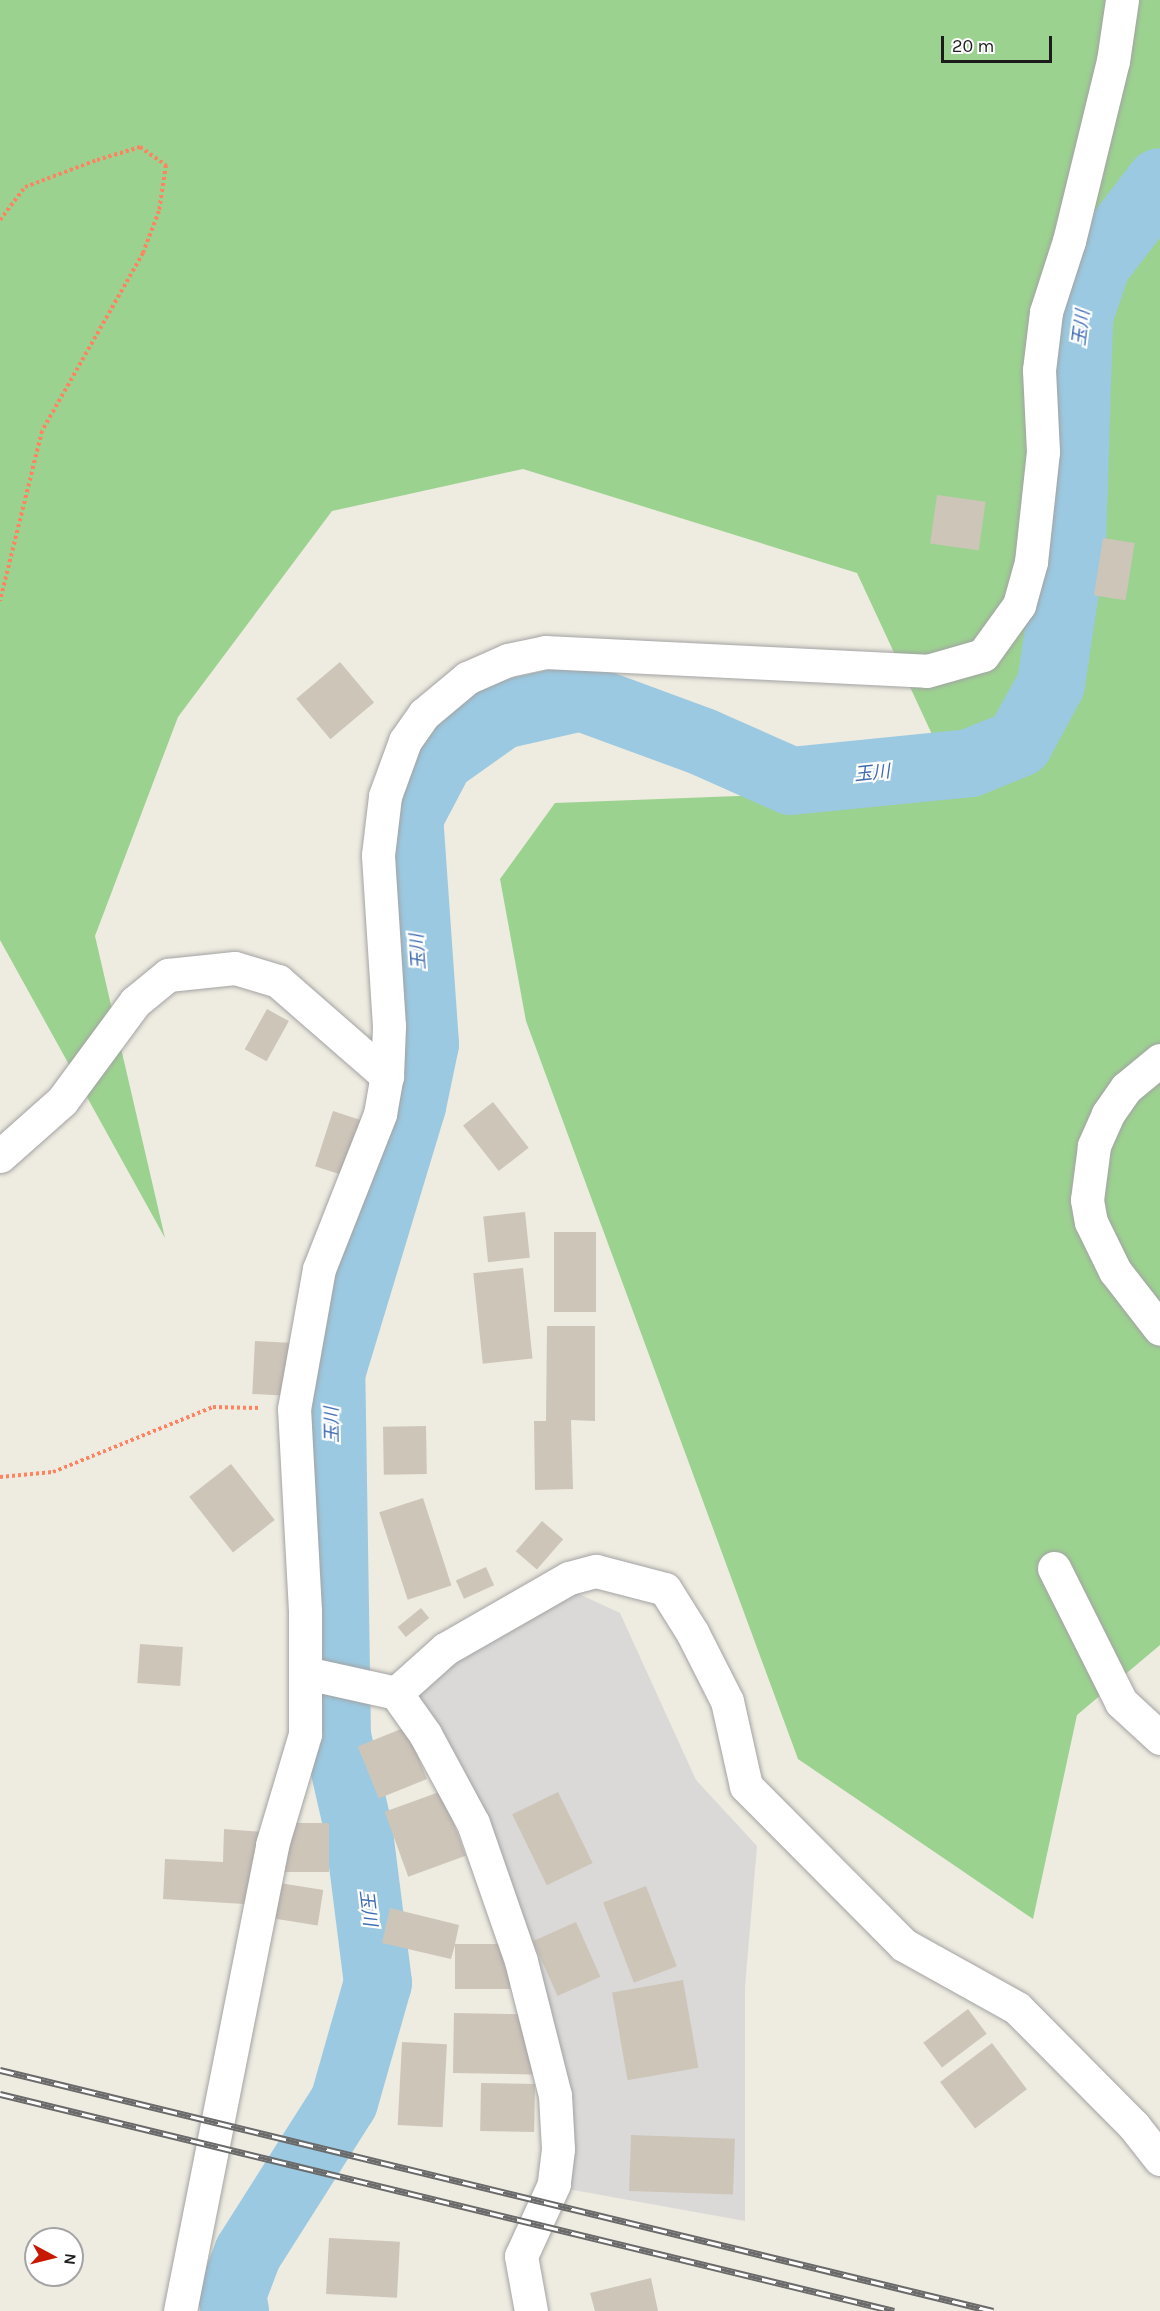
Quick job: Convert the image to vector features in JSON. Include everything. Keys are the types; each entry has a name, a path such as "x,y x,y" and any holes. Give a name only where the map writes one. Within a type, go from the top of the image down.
{"street":[{"path":"180,2311 272,1845 304,1734 306,1672 294,1409 319,1269 380,1114 387,1076 389,1026 378,855 385,796 405,741 443,694 507,660 545,652 927,671 982,655 1018,605 1031,562 1039,510 1043,452 1039,370 1046,312 1072,230 1113,61 1122,0"},
{"path":"0,1156 62,1101 135,1002 168,975 235,968 278,981 387,1076"},
{"path":"1160,1060 1126,1088 1108,1114 1094,1146 1087,1200 1091,1222 1115,1270 1160,1329"},
{"path":"1054,1568 1121,1701 1160,1738"},
{"path":"384,1692 445,1649 569,1578 596,1571 665,1589 692,1632 727,1701 746,1786 904,1946 1017,2008 1134,2126 1160,2159"},
{"path":"306,1672 384,1692 425,1734 473,1822 521,1961 555,2095 558,2149 554,2184 521,2256 531,2311"}],"path":[{"path":"0,220 25,187 97,160 140,147 166,165 159,211 143,253 42,431 0,601"},
{"path":"0,1477 53,1472 213,1407 294,1409"}],"shaded area":[{"path":"568,1589 620,1613 696,1780 757,1846 745,1987 745,2221 562,2188 566,2099 409,1704 439,1664"}],"green space":[{"path":"0,0 1160,0 1160,1645 1077,1715 1033,1919 798,1759 526,1021 500,879 555,803 843,792 950,773 857,573 523,469 332,511 178,717 95,936 165,1238 0,940"}],"building":[{"path":"937,495 986,502 979,550 930,544"},
{"path":"1103,538 1135,543 1126,600 1094,595"},
{"path":"340,662 374,703 330,739 296,699"},
{"path":"267,1009 289,1021 267,1061 245,1049"},
{"path":"493,1102 529,1148 499,1171 463,1125"},
{"path":"333,1111 363,1121 346,1176 315,1166"},
{"path":"525,1212 530,1258 488,1262 483,1216"},
{"path":"554,1232 596,1232 596,1312 554,1312"},
{"path":"523,1268 533,1359 483,1364 473,1273"},
{"path":"547,1326 595,1326 595,1421 571,1420 573,1489 535,1490 534,1421 546,1421"},
{"path":"255,1341 289,1343 286,1396 252,1394"},
{"path":"426,1426 427,1474 384,1475 383,1427"},
{"path":"231,1464 275,1520 233,1553 189,1497"},
{"path":"423,1498 451,1585 408,1600 379,1512"},
{"path":"542,1521 563,1539 537,1570 516,1551"},
{"path":"486,1567 494,1585 464,1599 456,1580"},
{"path":"421,1608 429,1618 406,1637 398,1627"},
{"path":"140,1644 183,1647 180,1686 137,1683"},
{"path":"406,1727 427,1779 379,1798 358,1746"},
{"path":"442,1791 466,1856 408,1877 385,1812"},
{"path":"558,1792 593,1863 547,1885 512,1814"},
{"path":"280,1823 329,1823 329,1872 280,1872"},
{"path":"224,1829 263,1832 259,1905 163,1899 165,1859 223,1862"},
{"path":"267,1881 323,1890 318,1925 261,1917"},
{"path":"646,1886 677,1966 634,1983 603,1902"},
{"path":"390,1908 459,1925 455,1944 510,1944 510,1989 455,1989 455,1945 451,1959 382,1943"},
{"path":"576,1922 600,1977 557,1996 533,1941"},
{"path":"683,1980 698,2068 628,2080 612,1993"},
{"path":"968,2009 987,2034 942,2067 923,2043"},
{"path":"454,2013 534,2014 533,2074 453,2073"},
{"path":"402,2042 447,2044 443,2127 398,2125"},
{"path":"992,2043 1027,2089 975,2128 940,2082"},
{"path":"481,2083 535,2084 534,2132 480,2131"},
{"path":"631,2135 735,2139 733,2195 629,2191"},
{"path":"329,2238 400,2242 397,2298 326,2294"},
{"path":"651,2278 658,2311 595,2311 590,2293"}],"waterway":[{"name":"玉川","path":"235,2311 232,2295 248,2253 344,2102 378,1983 359,1832 337,1736 331,1374 412,1106 425,1044 409,818 440,759 502,715 581,697 703,742 791,781 970,763 1019,743 1051,684 1072,543 1079,316 1097,264 1160,182"}],"railway":[{"path":"0,2070 993,2311"},
{"path":"0,2094 894,2311"}]}
